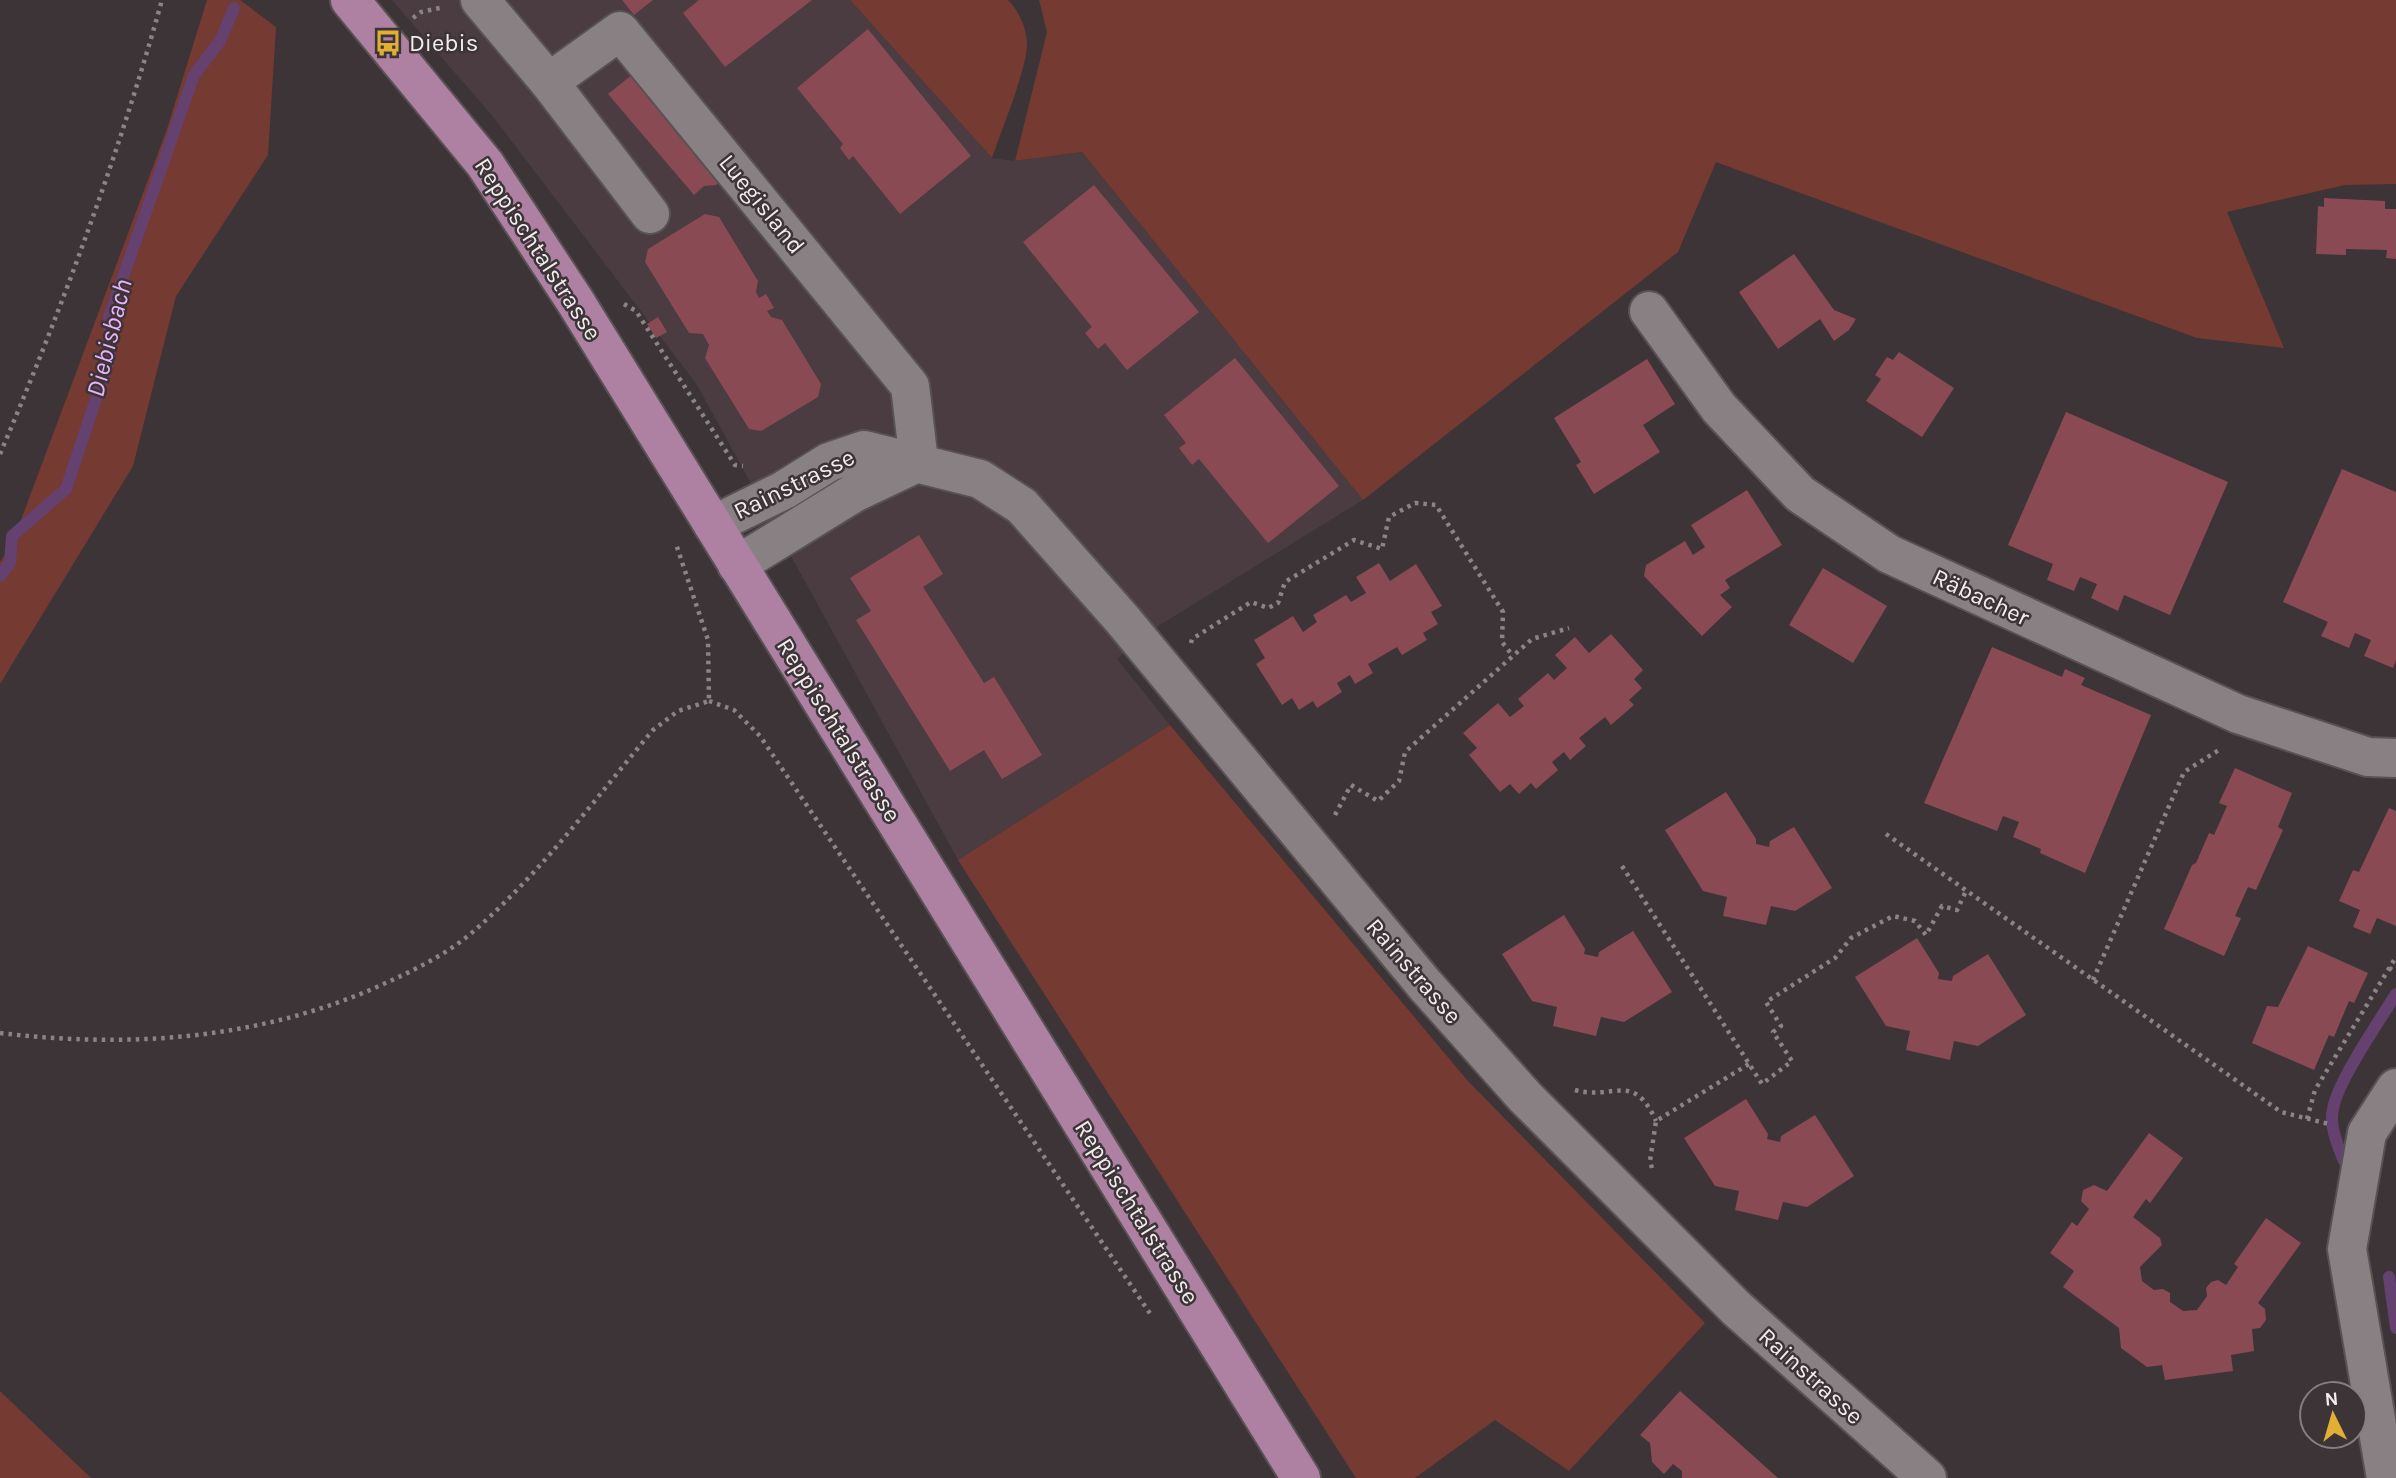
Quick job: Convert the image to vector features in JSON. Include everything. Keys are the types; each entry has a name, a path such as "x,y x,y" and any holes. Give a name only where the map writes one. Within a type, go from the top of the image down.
{"main road":[{"name":"Reppischtalstrasse","path":"350,0 485,164 575,301 1301,1478"}],"street":[{"path":"480,0 549,82 650,215"},
{"name":"Luegisland","path":"549,82 620,31 910,386 919,462"},
{"name":"Räbacher","path":"1649,311 1719,408 1800,494 1889,554 2238,714 2368,757 2396,758"},
{"name":"Rainstrasse","path":"713,525 784,490 829,462 864,450 980,479 1022,506 1122,619 1426,985 1525,1097 1736,1308 1927,1478"},
{"name":"Rainstrasse","path":"737,565 854,493 919,462"},
{"path":"2386,1478 2347,1249 2367,1133 2396,1088"}],"path":[{"path":"0,454 30,383 107,174 163,0"},
{"path":"614,297 636,311 735,465 748,467"},
{"path":"1187,654 1192,639 1251,602 1268,608 1278,603 1285,582 1354,540 1382,549 1389,517 1415,503 1436,505 1503,612 1502,642 1513,656"},
{"path":"671,530 708,640 709,701"},
{"path":"1351,785 1378,801 1399,780 1405,752 1532,639 1569,628"},
{"path":"0,1033 60,1040 118,1042 198,1037 278,1022 345,1000 412,972 466,937 510,898 653,730 678,711 709,701 734,710 761,736 1159,1327"},
{"path":"2093,980 2184,772 2221,750 2238,714"},
{"path":"1886,834 2281,1112 2322,1122"},
{"path":"1622,866 1762,1084 1792,1061 1773,1032 1781,1026 1766,1002 1835,958 1851,938 1894,916 1915,921 1926,934 1942,906 1957,910 1966,891"},
{"path":"2307,1119 2315,1090 2396,957"},
{"path":"2389,968 2396,972"},
{"path":"1656,1121 1749,1064"},
{"path":"1601,1090 1618,1088 1634,1092 1647,1102 1656,1121 1650,1161 1656,1179"}],"shaded area":[{"path":"207,0 240,0 276,27 268,155 176,296 133,466 0,684 0,562 12,544 167,129"},
{"path":"392,0 850,0 992,158 1015,161 1082,152 1363,500 1147,633 1117,659 1170,725 958,860 697,385 494,118"},
{"path":"850,0 1008,0 1025,32 1026,55 992,158"},
{"path":"1039,0 2396,0 2396,184 2345,185 2227,212 2284,348 2197,338 1716,162 1678,252 1363,500 1082,152 1015,161 1047,32"},
{"path":"1170,725 1467,1080 1705,1323 1569,1471 1495,1420 1415,1478 1356,1478 958,860"},
{"path":"0,1391 91,1478 0,1478"}],"building":[{"path":"622,0 653,0 634,15"},
{"path":"699,0 812,0 725,67 683,13"},
{"path":"868,29 971,156 900,214 853,156 849,160 840,148 843,144 797,88"},
{"path":"633,74 722,179 716,185 704,186 694,195 608,94"},
{"path":"1094,185 1199,312 1127,370 1105,343 1098,349 1085,333 1092,327 1023,242"},
{"path":"2324,198 2385,201 2385,209 2396,209 2396,259 2386,258 2387,250 2346,249 2346,255 2316,254 2318,206 2324,207"},
{"path":"705,214 719,217 758,281 756,292 759,298 766,294 774,308 767,311 771,317 782,320 821,384 818,397 761,431 749,429 705,358 709,345 703,334 689,333 645,262 648,249"},
{"path":"1794,254 1834,310 1856,319 1849,330 1834,341 1820,319 1778,349 1739,292"},
{"path":"658,317 667,332 656,338 647,324"},
{"path":"1899,352 1954,388 1922,437 1866,401 1881,379 1875,375 1887,357 1893,360"},
{"path":"1235,358 1339,486 1268,543 1199,459 1192,465 1179,448 1186,443 1164,415"},
{"path":"1647,359 1675,404 1643,425 1660,452 1594,494 1576,465 1581,462 1554,418"},
{"path":"2066,412 2228,482 2170,615 2124,595 2118,611 2091,598 2097,584 2080,577 2074,591 2047,580 2053,564 2008,545"},
{"path":"2342,469 2396,492 2396,660 2393,668 2364,656 2371,640 2355,633 2349,648 2321,636 2328,622 2283,602"},
{"path":"1747,490 1782,545 1725,580 1730,588 1720,595 1732,607 1702,636 1644,576 1646,565 1685,541 1693,555 1705,547 1691,525"},
{"path":"919,535 943,574 923,587 984,683 994,677 1042,755 1002,779 984,750 950,771 856,620 871,611 850,578"},
{"path":"1379,563 1390,581 1416,564 1442,606 1431,612 1438,624 1423,633 1427,640 1402,655 1397,647 1368,664 1373,673 1355,684 1350,675 1337,683 1342,692 1317,708 1313,701 1299,710 1292,698 1282,705 1256,664 1265,658 1254,640 1293,616 1303,632 1317,622 1313,615 1346,595 1351,602 1366,593 1356,577"},
{"path":"1823,568 1887,606 1853,663 1789,625"},
{"path":"1611,634 1643,670 1634,679 1642,688 1629,700 1634,705 1611,725 1605,717 1579,738 1586,746 1570,760 1564,752 1552,762 1558,770 1536,789 1531,783 1519,794 1510,784 1500,792 1469,755 1477,748 1463,733 1498,703 1510,717 1524,706 1518,699 1548,673 1554,680 1567,668 1555,655 1575,637 1589,653"},
{"path":"1992,647 2062,677 2065,669 2085,678 2081,685 2151,715 2085,873 2040,853 2041,849 2013,837 2019,822 2003,816 1997,831 1924,803"},
{"path":"2235,768 2292,793 2278,827 2283,830 2256,890 2248,887 2235,916 2241,918 2224,956 2164,929 2192,865 2196,863 2209,833 2214,835 2227,806 2219,803"},
{"path":"1726,792 1756,839 1756,844 1769,847 1770,841 1794,827 1832,888 1795,911 1771,906 1766,925 1723,916 1727,897 1703,891 1665,830"},
{"path":"2389,808 2396,811 2396,926 2377,918 2370,934 2353,927 2360,910 2339,901 2353,870 2359,872"},
{"path":"1564,915 1585,949 1584,954 1598,957 1599,952 1633,931 1672,992 1624,1022 1601,1017 1596,1036 1553,1026 1557,1007 1532,1001 1502,954"},
{"path":"1917,938 1939,973 1938,979 1952,981 1953,976 1988,954 2026,1015 1978,1046 1954,1041 1950,1060 1906,1050 1910,1031 1886,1026 1855,977"},
{"path":"2308,946 2368,973 2354,1003 2349,1001 2334,1037 2329,1035 2314,1070 2252,1043 2267,1006 2278,1007"},
{"path":"1746,1099 1768,1134 1767,1139 1780,1142 1781,1136 1815,1115 1854,1176 1807,1207 1783,1202 1778,1220 1735,1210 1739,1191 1715,1186 1684,1138"},
{"path":"2149,1133 2183,1158 2150,1203 2146,1199 2133,1217 2160,1238 2162,1245 2140,1267 2142,1281 2154,1290 2163,1289 2170,1293 2170,1302 2183,1311 2197,1310 2207,1296 2206,1288 2211,1282 2218,1280 2226,1285 2238,1267 2234,1264 2266,1218 2301,1243 2258,1303 2265,1309 2266,1320 2260,1328 2252,1329 2254,1351 2231,1355 2233,1371 2165,1380 2162,1365 2147,1367 2121,1348 2119,1328 2063,1287 2074,1271 2050,1253 2072,1222 2077,1226 2089,1209 2081,1201 2083,1190 2094,1185 2107,1191"},
{"path":"1680,1391 1778,1478 1682,1478 1682,1471 1673,1464 1664,1474 1652,1462 1650,1443 1640,1435"}],"waterway":[{"name":"Diebisbach","path":"0,576 10,563 12,536 66,489 110,357 109,317 194,75 220,41 234,8"},
{"path":"2344,1161 2332,1122 2336,1097 2360,1051 2396,994"},
{"path":"2389,1277 2396,1328"}],"place":[{"name":"Diebis","path":"388,43"}]}
